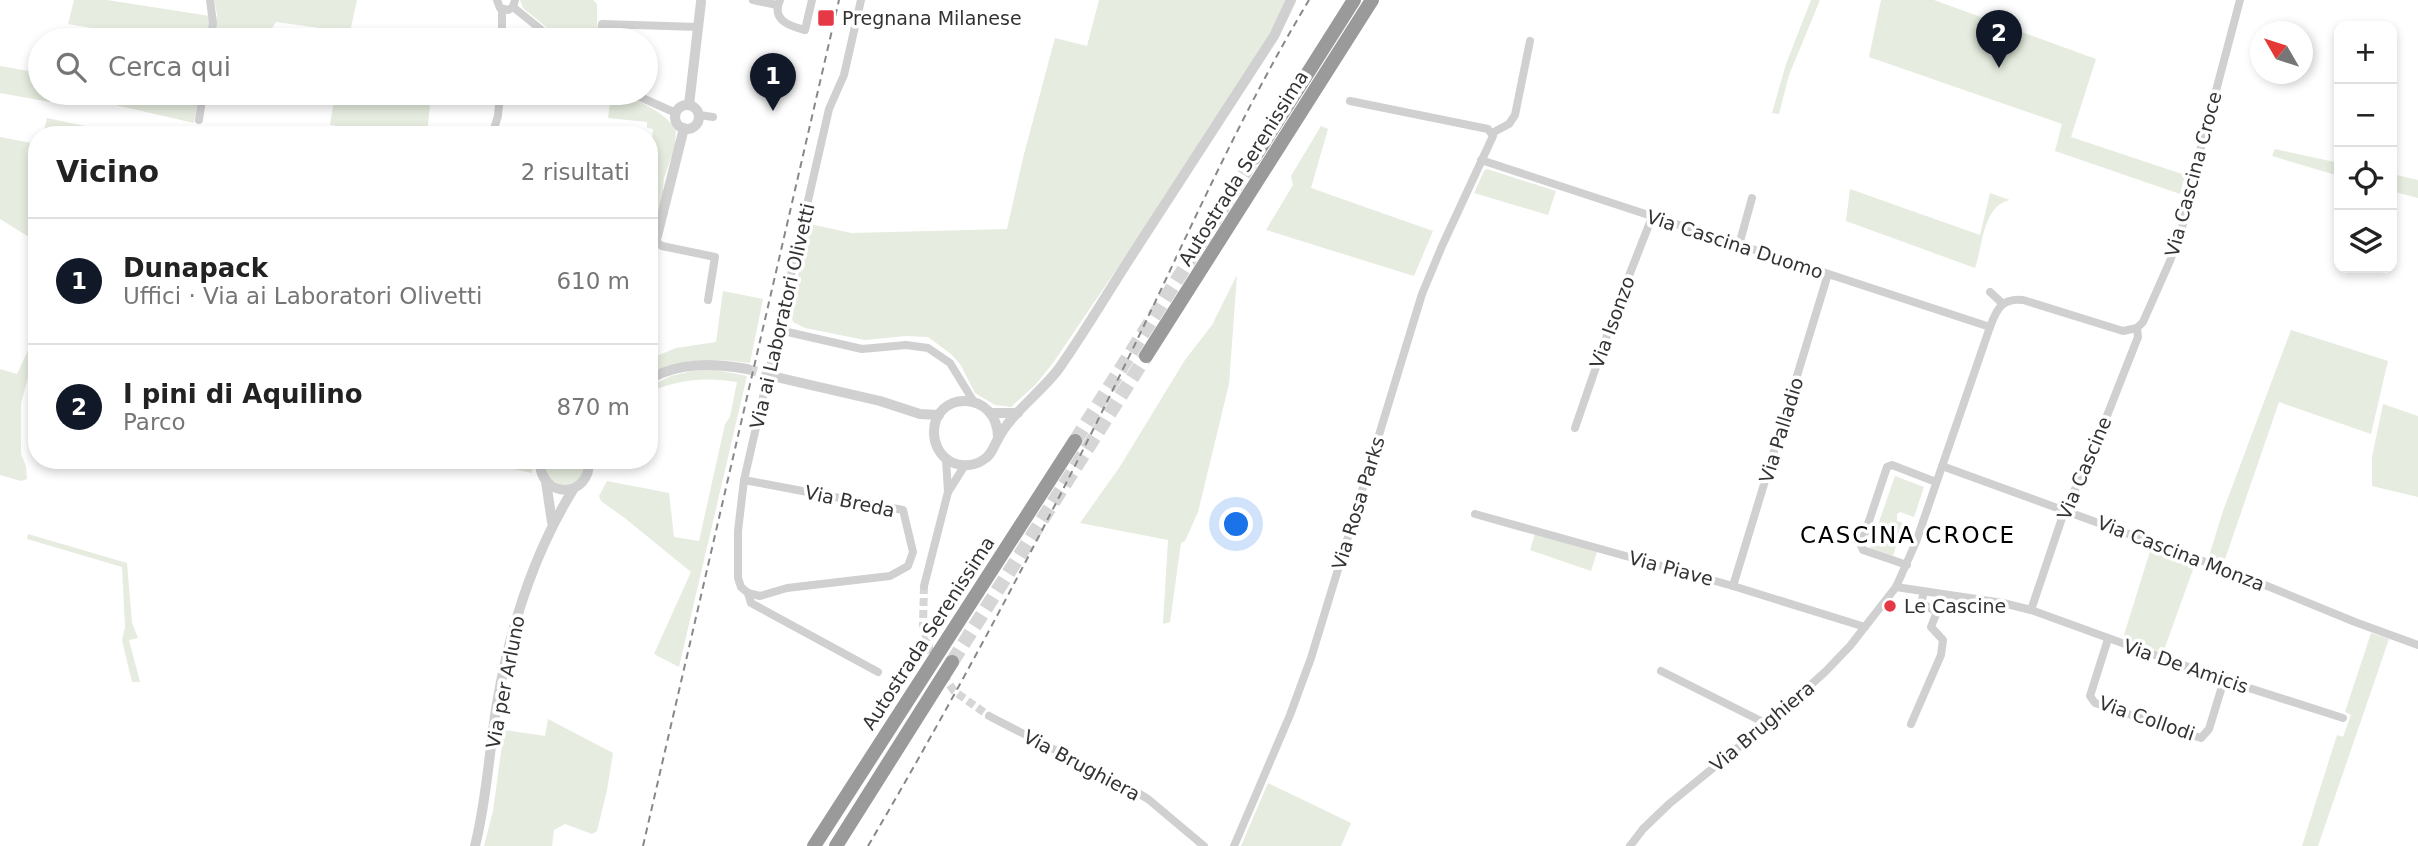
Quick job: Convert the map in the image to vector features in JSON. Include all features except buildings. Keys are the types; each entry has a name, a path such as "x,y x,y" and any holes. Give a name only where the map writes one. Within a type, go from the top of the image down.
{"highway":[{"name":"Autostrada Serenissima","path":"1254,158 1354,0"},
{"name":"Autostrada Serenissima","path":"1146,356 1372,0"},
{"name":"Autostrada Serenissima","path":"814,846 1075,441"},
{"name":"Autostrada Serenissima","path":"836,846 952,662"}],"street":[{"path":"210,0 212,28"},
{"path":"497,0 502,9 502,28"},
{"path":"753,0 778,3 780,20 787,26 805,30 812,0"},
{"name":"Via ai Laboratori Olivetti","path":"748,593 741,587 738,578 738,531 744,480 829,109 844,75 861,0"},
{"path":"998,438 1059,369 1274,36 1291,0"},
{"name":"Via Cascina Croce","path":"2137,328 2147,315 2182,228 2240,0"},
{"path":"689,105 702,1"},
{"path":"502,9 508,10 514,4 541,28"},
{"path":"602,28 602,24 699,27"},
{"path":"1350,101 1488,129 1492,133 1513,120 1530,41"},
{"path":"199,120 201,105"},
{"path":"495,126 499,105"},
{"path":"658,105 676,113"},
{"path":"676,113 682,106 689,105 699,115 713,117"},
{"path":"676,113 678,124 684,128 695,126 699,115"},
{"path":"658,222 663,212 684,128"},
{"name":"Via Rosa Parks","path":"1234,846 1290,715 1311,658 1422,294 1493,136 1492,133"},
{"name":"Via Cascina Duomo","path":"1481,160 1990,327"},
{"path":"1739,245 1752,198"},
{"name":"Via Isonzo","path":"1575,428 1651,217"},
{"path":"658,241 662,246 715,257 708,300"},
{"name":"Via Palladio","path":"1733,586 1828,274"},
{"path":"1990,292 2002,303"},
{"path":"1896,587 1907,565 1990,327 2002,303 2023,300 2123,331 2137,328"},
{"name":"Via Cascine","path":"2031,610 2057,531 2138,337 2137,328"},
{"path":"779,330 862,349 906,345 928,348 950,363 974,401 991,413 998,429 995,447 983,461 965,465 946,459 934,440 934,429 939,415 958,397 961,382"},
{"path":"658,376 688,366 719,364 747,369"},
{"path":"776,377 888,403 920,414 939,415"},
{"path":"951,404 974,401"},
{"path":"991,413 1018,413"},
{"path":"920,414 934,429"},
{"path":"924,586 948,492 946,459"},
{"path":"948,492 965,465"},
{"path":"1907,565 1863,550 1861,545 1887,467 1892,465 1936,482"},
{"name":"Via Cascina Monza","path":"1942,466 2233,572 2418,645"},
{"name":"Via per Arluno","path":"540,469 546,482 552,522"},
{"name":"Via per Arluno","path":"475,846 486,794 497,705 513,628 552,522 573,488 586,477 588,469"},
{"name":"Via Breda","path":"744,480 903,510 913,552 908,566 890,576 787,588 760,596 748,593"},
{"path":"546,482 557,489 573,488"},
{"name":"Via Piave","path":"1475,514 1733,586 1865,627"},
{"name":"Via De Amicis","path":"1896,587 2003,603 2031,610 2224,680 2343,718"},
{"name":"Via Brughiera","path":"1630,846 1653,818 1767,724 1825,672 1896,587"},
{"path":"1912,724 1941,655 1943,640 1931,627 1937,612 1921,603 1924,592"},
{"path":"748,593 751,603 878,671"},
{"name":"Via Collodi","path":"2108,639 2090,696 2095,703 2201,738 2209,729 2224,680"},
{"path":"1661,671 1767,724"},
{"name":"Via Brughiera","path":"989,716 1148,799 1204,846"}],"shaded area":[{"path":"74,0 107,0 210,16 208,28 92,28 68,24"},
{"path":"214,0 357,0 351,28 320,28 276,22 272,28 215,28 217,14"},
{"path":"520,0 593,0 597,4 597,28 547,28 523,8"},
{"path":"1099,0 1289,0 1204,139 1053,363 1036,384 1011,407 995,405 975,393 960,364 928,337 865,340 805,328 793,322 790,310 810,224 851,233 1007,229 1055,38 1087,46"},
{"path":"1811,0 1820,0 1789,75 1779,114 1772,113 1786,64"},
{"path":"1881,0 1934,0 2096,59 2071,137 2185,175 2180,194 2055,151 2062,124 1869,57"},
{"path":"0,66 28,71 28,98 0,93"},
{"path":"115,105 197,105 194,123"},
{"path":"333,105 430,105 428,126 330,125"},
{"path":"610,105 646,105 663,116 676,130 675,147 664,178 662,205 658,211 658,126 647,126 647,122 608,118"},
{"path":"47,118 85,126 45,126"},
{"path":"1321,126 1328,129 1311,188 1433,231 1414,276 1266,230 1293,185 1291,176"},
{"path":"0,137 28,142 28,236 0,219"},
{"path":"2275,149 2334,162 2334,175 2272,156"},
{"path":"1487,169 1556,191 1548,215 1474,193"},
{"path":"2397,175 2418,180 2418,198 2397,192"},
{"path":"1850,189 1980,235 1990,193 2010,200 2001,203 1989,218 1975,268 1846,221"},
{"path":"1237,275 1229,384 1198,512 1185,541 1181,543 1170,622 1163,624 1168,540 1080,523 1119,468 1185,360 1212,325"},
{"path":"723,291 763,299 750,363 699,361 675,364 658,370 658,355 676,348 716,342"},
{"path":"2291,330 2388,361 2371,434 2279,402 2223,565 2208,559 2223,511"},
{"path":"28,350 28,378 21,403 21,454 27,479 21,481 0,475 0,369 17,374"},
{"path":"696,370 717,370 747,376 679,667 654,654 691,572 601,501 599,496 607,481 669,493 674,537 699,541 737,382 693,380 658,389 658,382 671,376"},
{"path":"2383,404 2418,416 2418,497 2372,486 2372,457"},
{"path":"514,469 532,469 532,473"},
{"path":"583,469 579,478 565,484 557,483 546,471"},
{"path":"1895,476 1924,487 1914,517 1900,512 1897,514 1897,521 1903,523 1893,556 1870,548"},
{"path":"28,534 127,563 132,623 138,638 129,640 140,682 132,682 122,640 125,627 122,567 27,539"},
{"path":"1535,534 1597,552 1591,571 1530,550"},
{"path":"2152,545 2196,561 2163,653 2123,638"},
{"path":"2371,633 2389,639 2318,846 2302,846 2337,735 2343,737 2351,715 2345,712"},
{"path":"548,719 613,753 597,831 592,834 565,824 554,830 552,846 484,846 493,811 504,730 545,736"},
{"path":"1268,783 1351,823 1341,846 1241,846"}],"tunnel":[{"path":"1075,441 1254,158"},
{"path":"952,662 1146,356"},
{"path":"747,369 776,377"},
{"path":"924,586 923,625 933,662"},
{"path":"943,675 954,691 989,716"}],"railway":[{"path":"643,846 839,0"},
{"path":"868,846 968,670 1032,550 1258,90 1309,0"}],"place":[{"name":"Pregnana Milanese","path":"826,18"},
{"name":"I pini di Aquilino","path":"1999,68"},
{"name":"Dunapack","path":"773,111"},
{"name":"Le Cascine","path":"1890,606"}],"district":[{"name":"CASCINA CROCE","path":"1908,535"}]}
